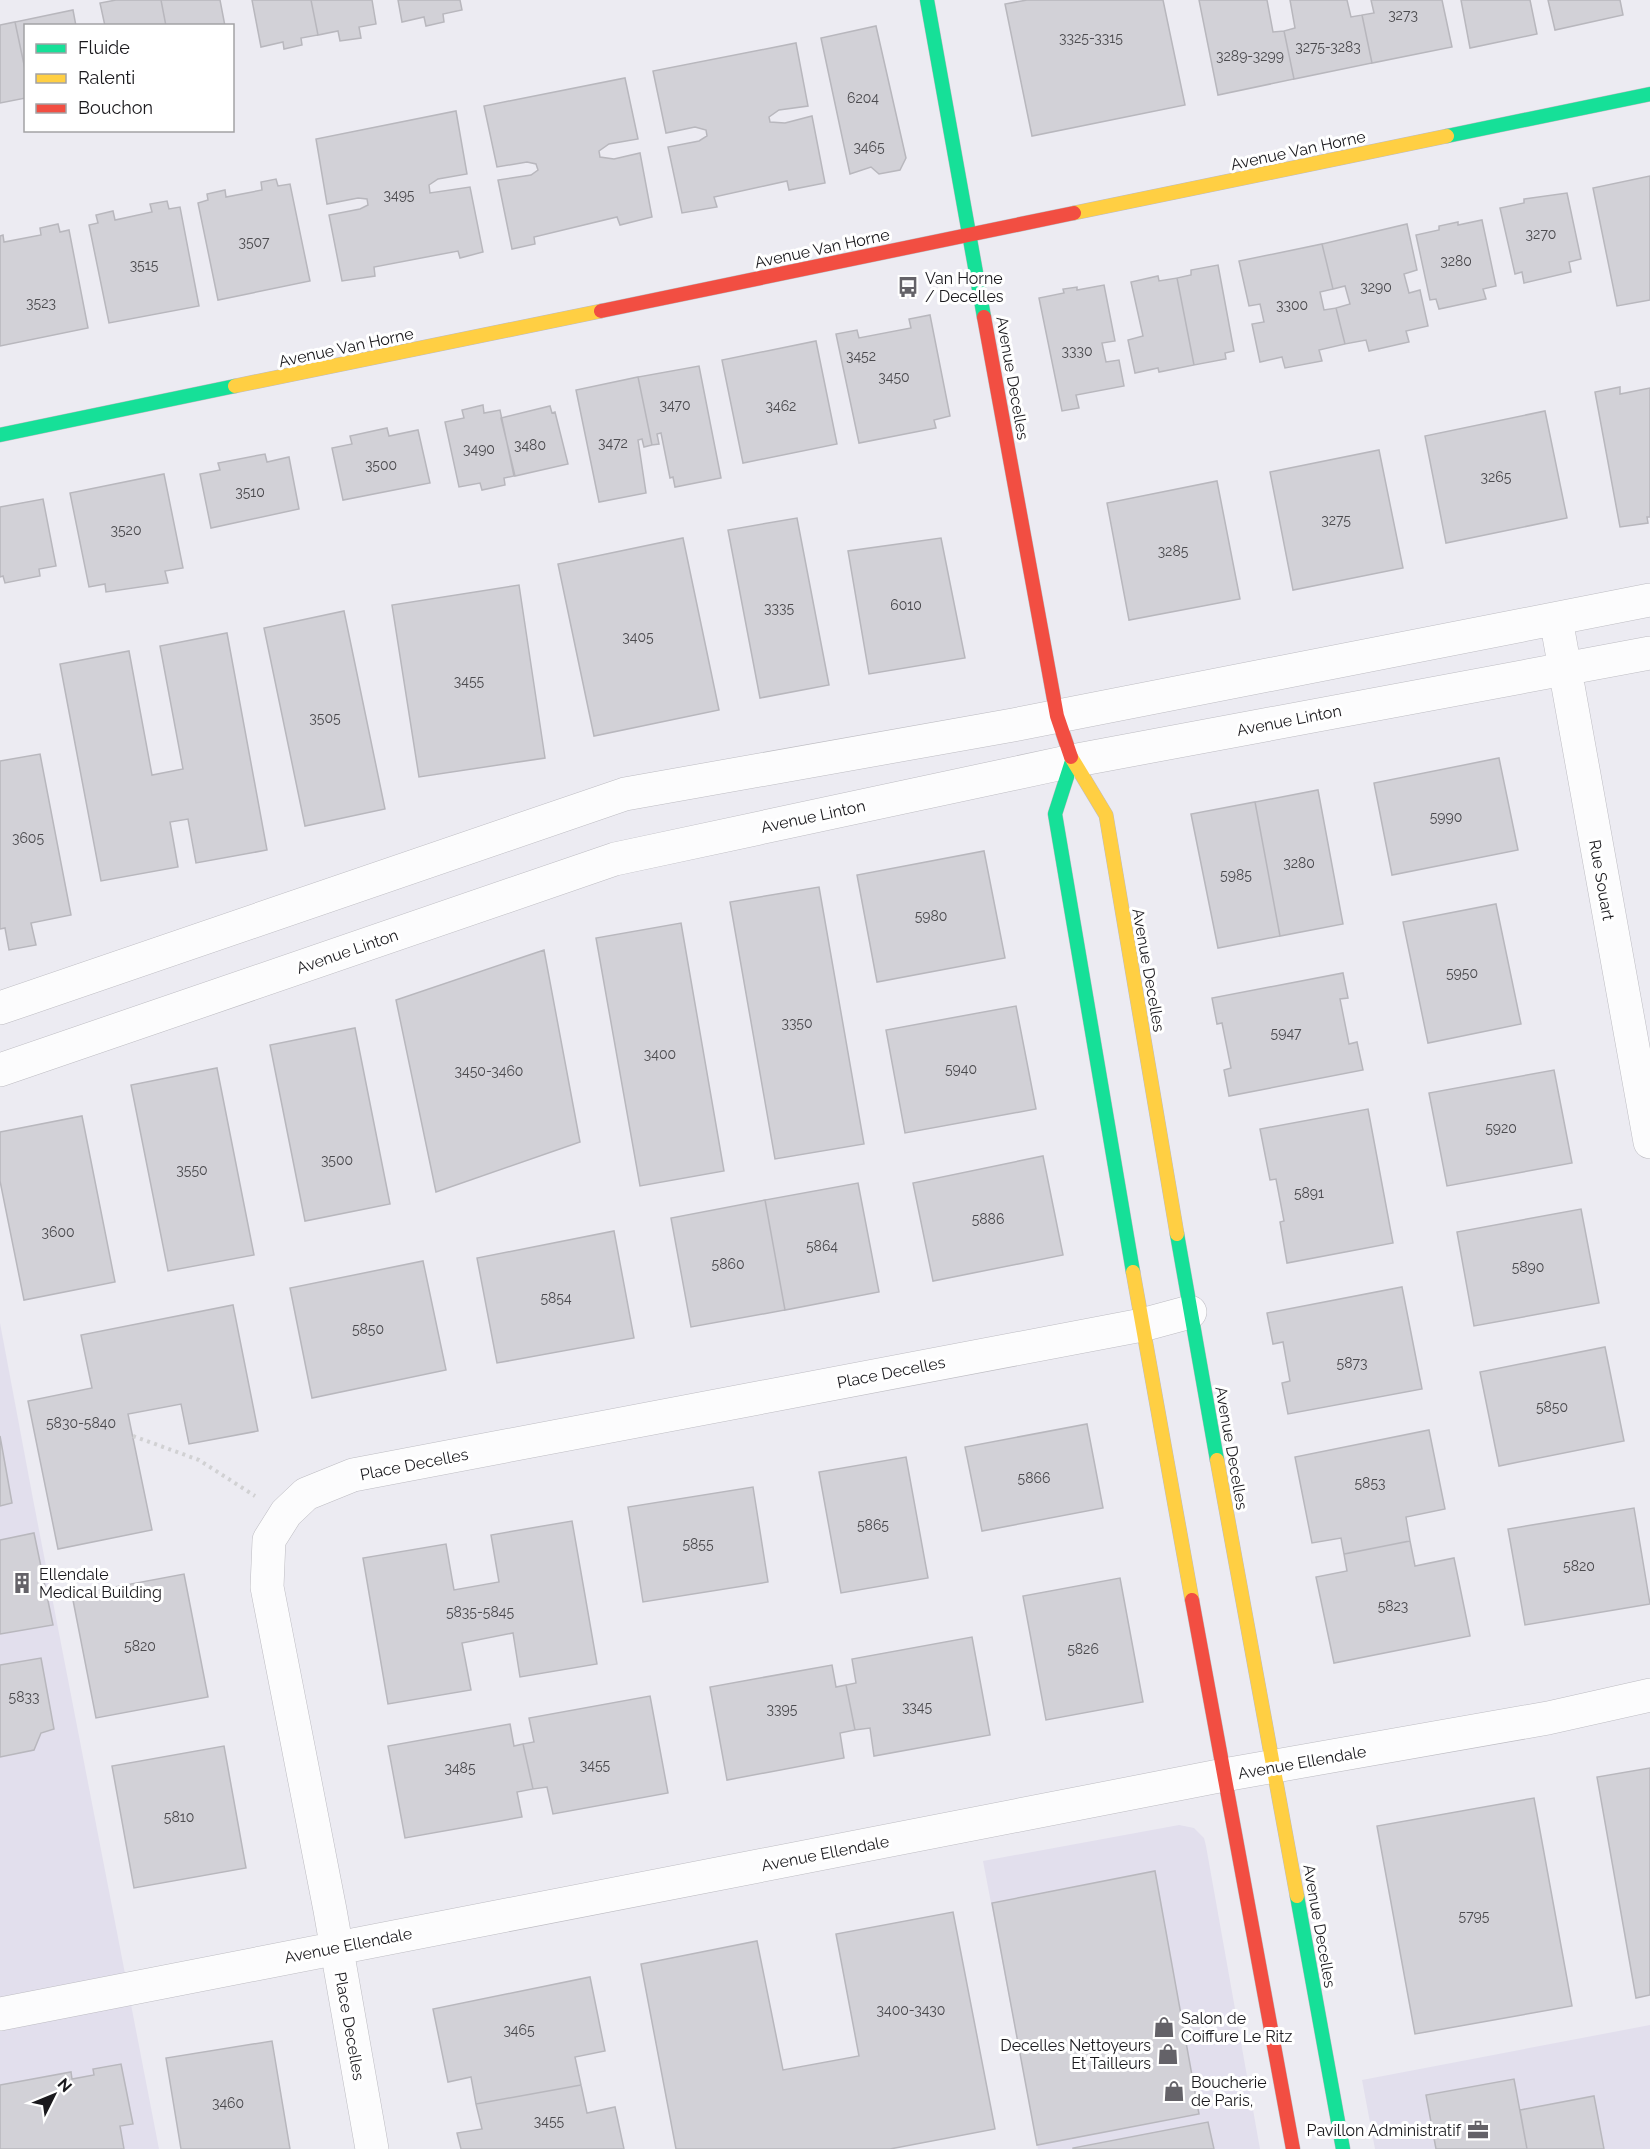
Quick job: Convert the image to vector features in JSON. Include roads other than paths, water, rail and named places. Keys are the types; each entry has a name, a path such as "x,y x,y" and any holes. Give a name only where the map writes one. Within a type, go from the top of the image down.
{"street":[{"name":"Avenue Decelles","path":"927,0 1057,716 1072,761 1106,816 1190,1312 1343,2149"},
{"name":"Avenue Van Horne","path":"0,435 1650,94"},
{"path":"0,1008 625,794 1057,716 1650,600"},
{"name":"Rue Souart","path":"1556,619 1650,1142"},
{"name":"Avenue Linton","path":"0,1070 615,859 1072,761 1650,653"},
{"path":"1072,761 1055,814 1142,1325 1293,2149"},
{"name":"Place Decelles","path":"372,2149 267,1587 269,1540 286,1512 306,1494 353,1475 1142,1325 1190,1312"},
{"name":"Avenue Ellendale","path":"0,2014 1224,1775 1548,1718 1650,1695"}],"place":[{"name":"Van Horne / Decelles","path":"908,287"},
{"name":"Ellendale Medical Building","path":"22,1583"},
{"name":"Salon de Coiffure Le Ritz","path":"1164,2027"},
{"name":"Decelles Nettoyeurs Et Tailleurs","path":"1168,2054"},
{"name":"Boucherie de Paris,","path":"1174,2091"},
{"name":"Pavillon Administratif","path":"1478,2130"}]}
